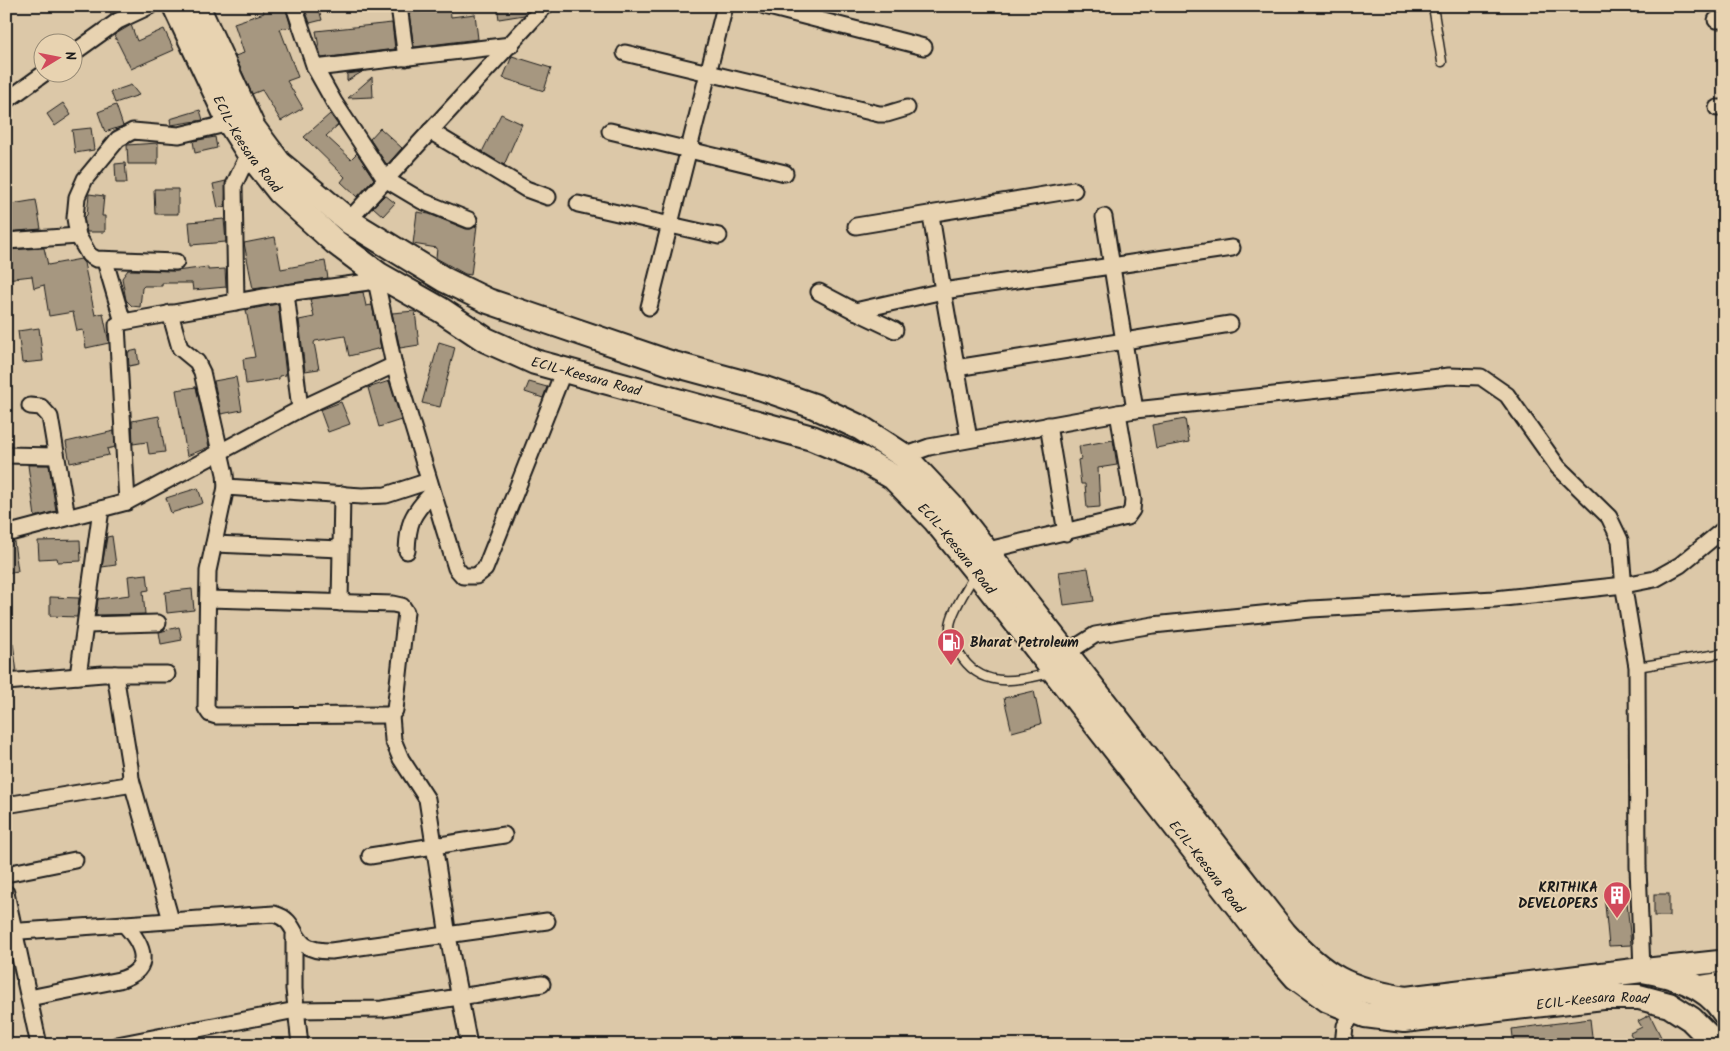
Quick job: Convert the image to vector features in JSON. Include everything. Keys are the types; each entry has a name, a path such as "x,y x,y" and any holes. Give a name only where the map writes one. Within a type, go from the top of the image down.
{"main road":[{"name":"ECIL-Keesara Road","path":"175,6 230,123 249,153 280,192 377,278 441,310 486,340 535,362 812,438 860,458 893,477 935,520 980,561 1060,663 1296,977 1328,1000 1365,1015 1404,1020 1604,997 1639,997 1669,1005 1690,1019 1717,1045"},
{"name":"ECIL-Keesara Road","path":"197,6 253,128 279,163 348,221 445,280 488,301 670,363 762,388 814,406 860,428 904,456 951,506 980,561"},
{"name":"ECIL-Keesara Road","path":"1060,663 1284,933 1308,960 1338,981 1371,994 1406,999 1642,970 1671,975 1698,987 1724,1012"}],"street":[{"path":"82,47 118,21 150,6"},
{"path":"294,6 315,68 334,102 385,179 422,201 469,220"},
{"path":"398,6 406,58"},
{"path":"348,221 385,179 512,45 545,6"},
{"path":"649,307 668,225 725,6"},
{"path":"765,6 924,47"},
{"path":"315,68 512,45"},
{"path":"625,53 708,71 879,114 887,114 907,108"},
{"path":"6,101 32,82"},
{"path":"176,262 96,260 89,255 78,236 75,218 77,197 85,179 118,139 133,131 179,135 230,123"},
{"path":"430,131 526,189 548,197"},
{"path":"610,131 785,172"},
{"path":"236,302 234,185 249,153"},
{"path":"856,226 1074,190"},
{"path":"578,204 719,236"},
{"path":"931,215 969,439"},
{"path":"1104,217 1135,410"},
{"path":"6,241 78,236"},
{"path":"855,311 943,291 1232,248"},
{"path":"105,261 123,322"},
{"path":"127,502 116,330 118,325 123,322 377,278 394,364 456,568 462,576 476,576 485,569 564,370"},
{"path":"819,292 895,330"},
{"path":"286,293 300,409"},
{"path":"170,313 180,348 197,362 202,372 225,474 226,487 208,571 206,708 210,714 216,716 392,715"},
{"path":"956,368 1230,324"},
{"path":"6,534 67,516 127,502 220,454 300,409 394,364"},
{"path":"904,456 929,447 969,439 1135,410 1449,376 1481,377 1507,395 1558,467 1609,517 1620,540 1624,585 1637,667 1638,867 1642,970 1724,961"},
{"path":"30,406 40,406 50,417 67,516"},
{"path":"980,561 1066,533 1124,519 1132,510 1133,500 1118,414"},
{"path":"1048,425 1066,533"},
{"path":"6,455 56,456"},
{"path":"226,487 386,495 431,487"},
{"path":"408,551 408,531 412,517 431,487"},
{"path":"340,603 342,494"},
{"path":"78,676 101,509"},
{"path":"1060,663 1095,636 1153,625 1311,609 1495,599 1624,585 1655,579 1671,570 1724,529"},
{"path":"214,544 341,549"},
{"path":"208,599 393,604 402,606 406,612 395,710 392,715 393,740 401,759 427,798 448,936 469,1045"},
{"path":"86,625 158,623"},
{"path":"115,674 131,779 171,920"},
{"path":"6,682 115,674 166,674"},
{"path":"6,805 119,787 128,785 131,779"},
{"path":"370,856 434,848 504,835"},
{"path":"6,874 75,860"},
{"path":"6,893 11,932 29,998 39,1045"},
{"path":"11,932 171,920 274,914 284,916 291,924 294,935 296,1010 300,1045"},
{"path":"294,935 305,946 316,951 448,936 547,921"},
{"path":"29,998 125,978 138,971 142,957 140,946 124,924"},
{"path":"1698,987 1724,983"},
{"path":"117,1045 296,1010 382,1009 542,984"},
{"path":"1343,1045 1345,1026 1356,1011"}],"lane":[{"path":"1433,6 1442,62"},
{"path":"980,561 953,616 950,627 953,641 966,663 977,674 994,680 1009,680 1060,663"},
{"path":"1637,667 1724,653"}],"building":[{"path":"108,6 123,6 124,8 111,14"},
{"path":"285,6 291,27 280,29 298,77 287,81 303,108 281,121 262,90 252,94 235,56 244,53 234,23 264,13 263,8"},
{"path":"304,6 318,6 322,20 310,23"},
{"path":"427,6 450,6 451,17 475,14 478,39 414,47 409,13 428,11"},
{"path":"497,6 532,6 524,15 499,19"},
{"path":"392,23 395,49 321,58 316,31"},
{"path":"131,25 137,41 164,29 174,50 131,69 114,35"},
{"path":"512,56 551,68 544,91 503,78"},
{"path":"362,72 347,81 347,74"},
{"path":"372,77 373,97 348,98"},
{"path":"131,85 139,95 115,103 111,92"},
{"path":"63,103 71,115 55,126 47,114"},
{"path":"116,105 123,126 105,132 98,112"},
{"path":"200,110 203,120 171,125 170,119"},
{"path":"330,114 338,125 326,136 351,159 357,153 374,179 357,197 341,182 345,177 304,137"},
{"path":"501,114 522,124 504,165 482,152"},
{"path":"91,128 94,150 75,153 72,130"},
{"path":"380,128 402,148 387,165 370,139"},
{"path":"215,137 217,148 195,153 193,141"},
{"path":"158,143 158,164 128,164 127,145"},
{"path":"125,163 127,183 116,183 115,164"},
{"path":"226,181 225,206 218,208 213,184"},
{"path":"154,189 178,189 178,214 155,214"},
{"path":"89,194 104,196 102,216 105,216 105,232 87,232 84,218 87,215"},
{"path":"385,195 395,203 383,216 373,207"},
{"path":"36,200 41,229 6,232 6,205"},
{"path":"417,212 429,214 466,229 471,229 477,225 471,275 465,274 436,258 437,248 413,244"},
{"path":"224,219 226,242 191,245 189,222"},
{"path":"275,237 281,269 325,261 328,278 253,289 244,243"},
{"path":"44,248 48,265 81,259 84,263 95,315 103,313 109,343 86,348 83,330 77,331 73,312 49,316 44,285 34,288 32,276 6,279 6,250"},
{"path":"208,267 208,270 225,269 226,287 193,290 192,283 162,283 162,286 144,286 142,288 140,307 132,306 126,300 122,278 128,270 176,271"},
{"path":"363,292 366,306 372,305 381,348 349,356 345,336 315,341 319,369 305,371 299,320 314,317 310,299"},
{"path":"278,304 286,375 279,376 279,379 246,384 243,359 255,357 246,310"},
{"path":"415,311 419,345 400,348 392,313"},
{"path":"39,328 43,361 22,363 18,331"},
{"path":"439,342 455,347 440,407 422,403"},
{"path":"137,350 139,364 129,366 128,352"},
{"path":"236,377 242,410 221,414 214,381"},
{"path":"389,381 401,420 379,427 368,388"},
{"path":"529,382 547,387 543,398 525,392"},
{"path":"196,387 209,447 187,456 176,390"},
{"path":"341,402 350,424 328,432 320,410"},
{"path":"159,416 165,452 149,454 147,442 133,444 132,421"},
{"path":"1185,419 1189,442 1156,448 1152,425"},
{"path":"114,431 115,447 107,449 109,455 70,463 66,442"},
{"path":"1113,440 1117,465 1098,468 1100,507 1087,508 1085,484 1081,484 1078,460 1081,459 1079,446"},
{"path":"28,465 49,465 56,511 35,517"},
{"path":"198,488 203,503 171,513 166,498"},
{"path":"112,536 116,565 102,567 107,537"},
{"path":"80,540 81,561 58,562 57,558 39,559 38,541"},
{"path":"14,542 18,571 6,573 6,543"},
{"path":"1088,568 1094,601 1064,605 1059,572"},
{"path":"147,574 149,590 143,591 145,614 96,615 98,599 130,595 128,576"},
{"path":"192,589 194,610 167,613 165,592"},
{"path":"50,597 79,598 77,617 50,616"},
{"path":"179,627 182,640 161,644 159,632"},
{"path":"6,643 13,643 17,672 6,673"},
{"path":"1034,691 1041,724 1012,732 1004,698"},
{"name":"KRITHIKA DEVELOPERS","path":"1626,891 1631,945 1609,946 1604,894"},
{"path":"1654,894 1669,894 1669,916 1654,916"},
{"path":"1650,1015 1665,1045 1636,1045 1630,1033 1642,1027 1638,1021"},
{"path":"1590,1019 1593,1045 1514,1045 1512,1029"}],"place":[{"name":"Bharat Petroleum","path":"951,666"},
{"name":"KRITHIKA DEVELOPERS","path":"1617,919"}]}
